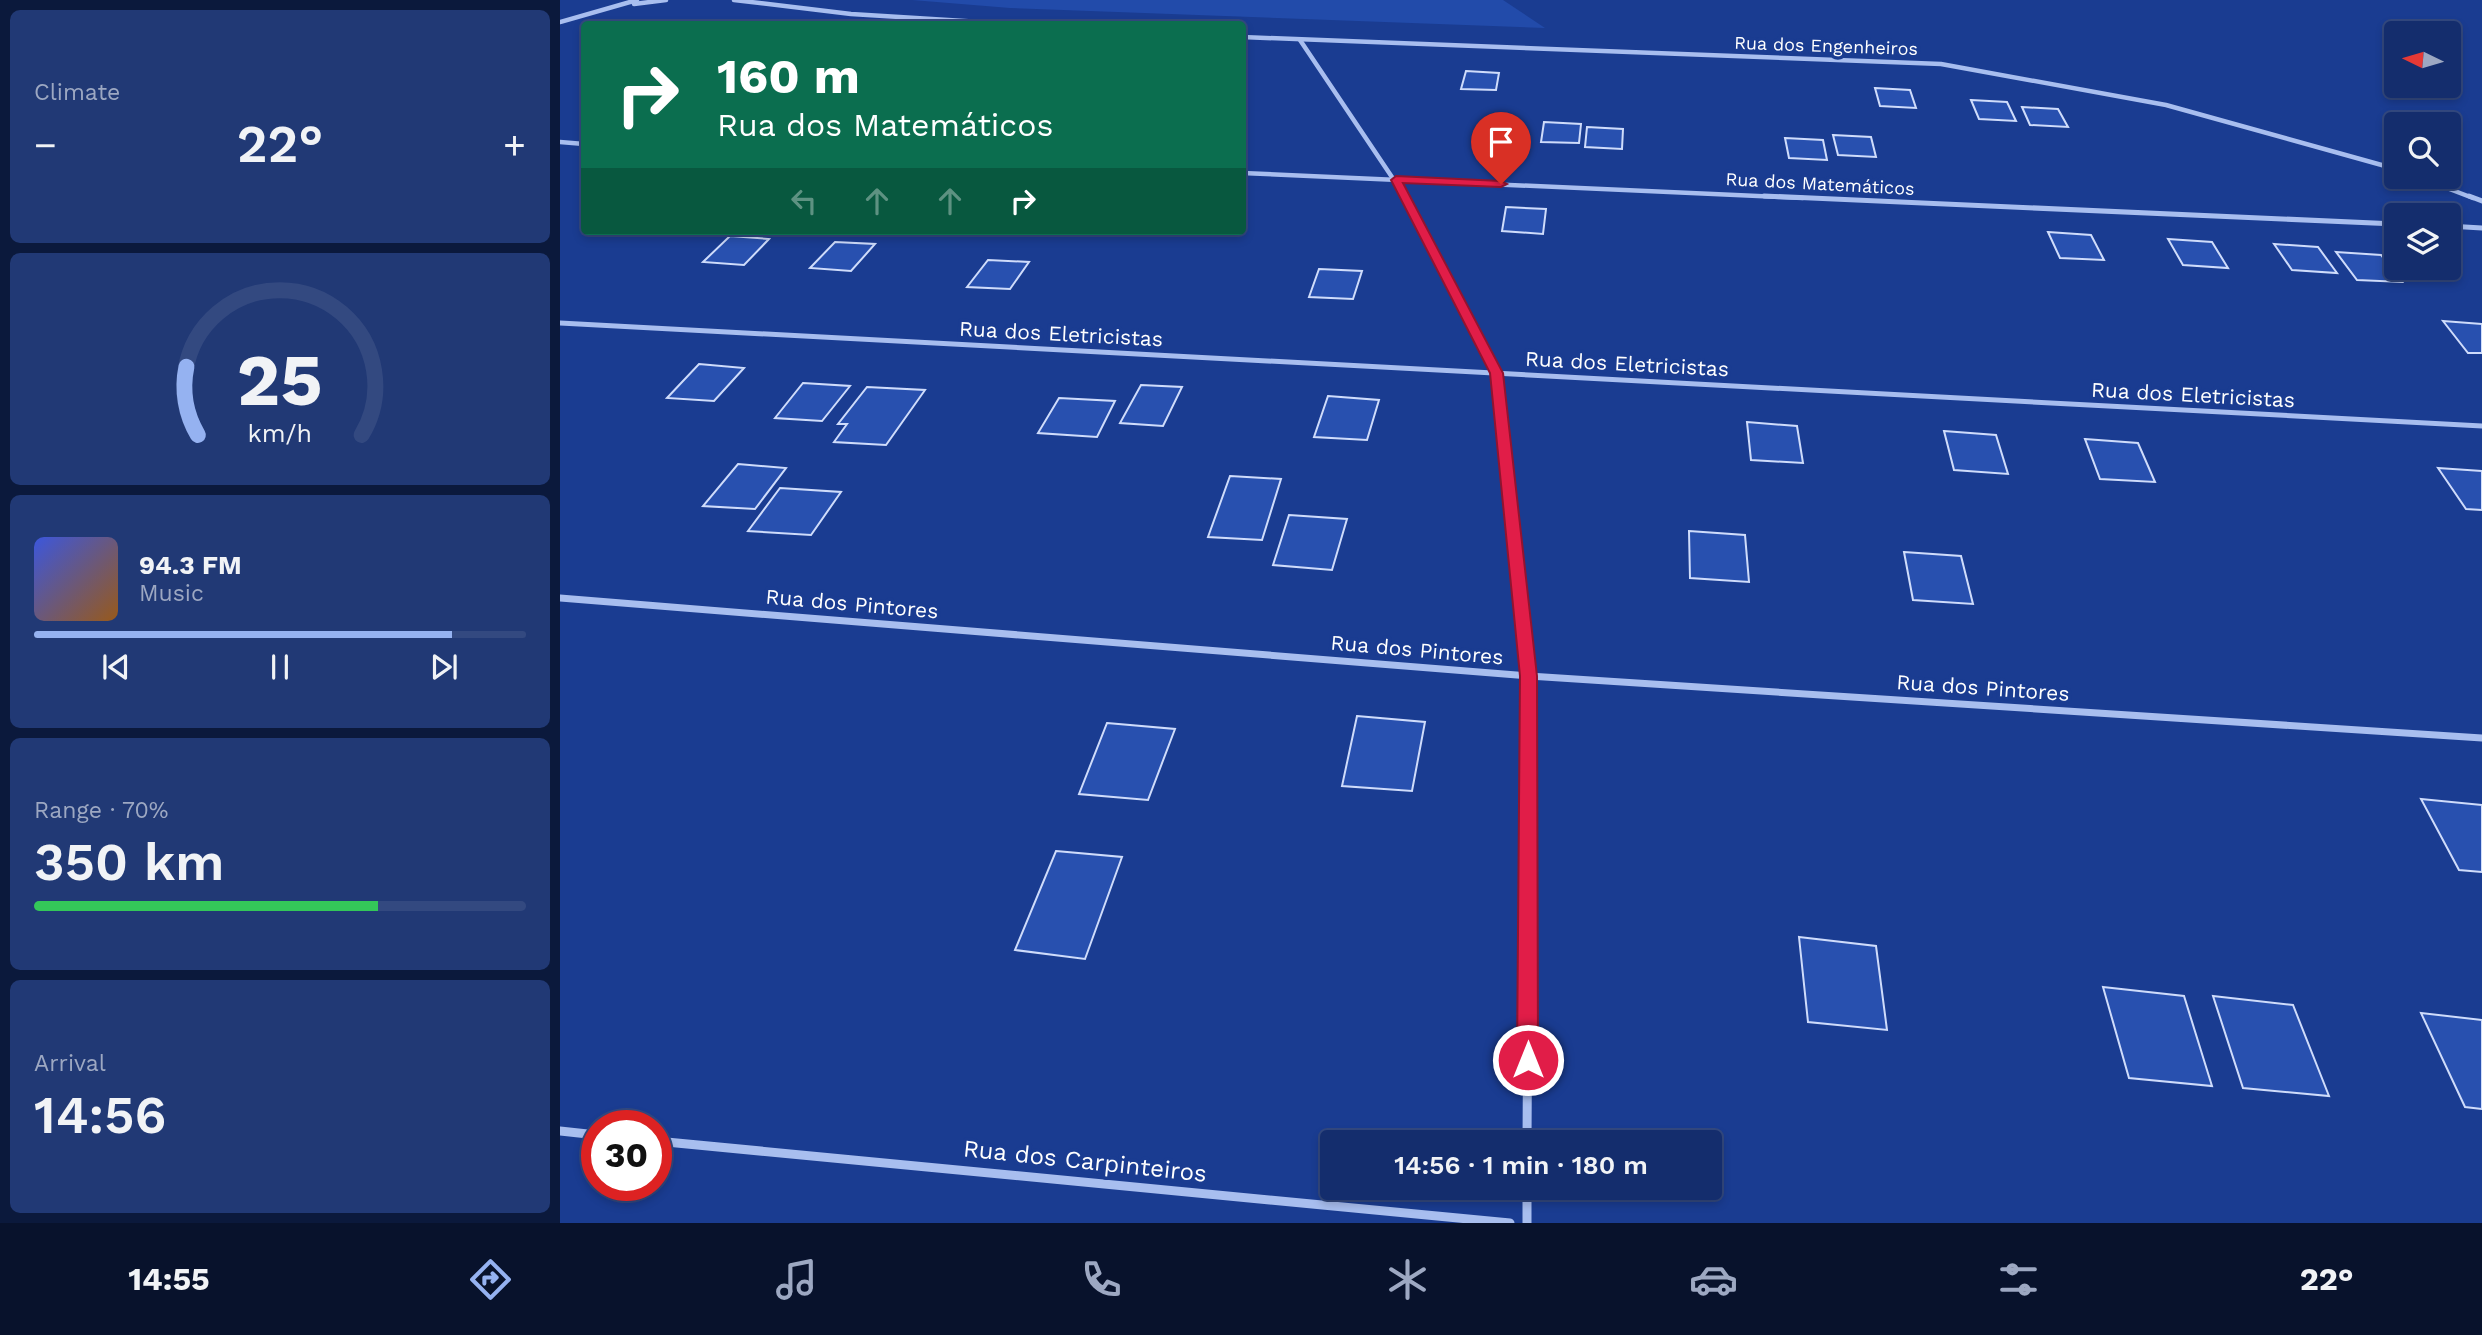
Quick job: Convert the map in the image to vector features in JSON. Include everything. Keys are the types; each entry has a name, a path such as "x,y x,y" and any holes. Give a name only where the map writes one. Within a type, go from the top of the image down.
{"street":[{"path":"560,25 638,0"},
{"path":"620,6 666,0"},
{"path":"734,0 851,14 964,21"},
{"name":"Rua dos Engenheiros","path":"1246,37 1941,64 2165,105 2384,166"},
{"path":"1300,40 1396,180 1496,373 1529,676 1527,1130"},
{"path":"560,142 581,144"},
{"name":"Rua dos Matemáticos","path":"1246,173 2384,223"},
{"path":"2450,189 2482,201"},
{"path":"2461,227 2482,228"},
{"name":"Rua dos Eletricistas","path":"560,323 2482,426"},
{"name":"Rua dos Pintores","path":"560,598 1529,676 2482,738"},
{"path":"560,1131 581,1133"},
{"name":"Rua dos Carpinteiros","path":"672,1143 1510,1223"},
{"path":"1527,1200 1527,1223"}],"shaded area":[{"path":"912,0 1503,0 1545,28 1010,8"}],"building":[{"path":"1466,71 1499,73 1496,90 1461,89"},
{"path":"1875,88 1910,90 1916,108 1880,106"},
{"path":"1971,100 2007,102 2016,121 1979,119"},
{"path":"2022,107 2058,109 2068,127 2030,125"},
{"path":"1544,122 1581,124 1579,143 1541,142"},
{"path":"1587,127 1623,129 1622,149 1585,147"},
{"path":"1833,135 1871,137 1876,157 1838,155"},
{"path":"1785,138 1823,140 1827,160 1789,158"},
{"path":"1506,207 1546,209 1543,234 1502,231"},
{"path":"2048,232 2091,235 2104,260 2060,258"},
{"path":"730,236 769,239 744,265 703,262"},
{"path":"2168,239 2212,242 2228,268 2183,265"},
{"path":"835,242 875,244 851,271 810,268"},
{"path":"2274,244 2318,247 2337,273 2292,270"},
{"path":"2336,252 2381,255 2384,259 2384,280 2402,282 2357,280"},
{"path":"988,260 1029,262 1010,289 967,287"},
{"path":"1319,269 1362,271 1353,299 1309,297"},
{"path":"2443,321 2482,324 2482,353 2468,353"},
{"path":"699,364 744,368 714,401 667,398"},
{"path":"803,383 850,386 822,421 775,418"},
{"path":"1141,385 1182,387 1163,426 1120,423"},
{"path":"867,387 925,390 886,445 834,442 847,424 838,424"},
{"path":"1328,396 1379,400 1367,440 1314,437"},
{"path":"1059,398 1115,401 1097,437 1038,433"},
{"path":"1747,422 1797,426 1803,463 1751,460"},
{"path":"1944,431 1996,435 2008,474 1954,470"},
{"path":"2085,439 2138,443 2155,482 2100,479"},
{"path":"738,464 786,468 755,509 703,506"},
{"path":"2438,468 2482,471 2482,510 2466,509"},
{"path":"1230,476 1281,479 1262,540 1208,537"},
{"path":"780,488 841,492 811,535 748,531"},
{"path":"1289,515 1347,519 1332,570 1273,565"},
{"path":"1689,531 1745,535 1749,582 1690,578"},
{"path":"1904,552 1961,556 1973,604 1913,600"},
{"path":"1357,716 1425,722 1412,791 1342,786"},
{"path":"1107,723 1175,729 1148,800 1079,794"},
{"path":"2421,799 2482,805 2482,872 2459,870"},
{"path":"1056,851 1122,857 1085,959 1015,950"},
{"path":"1799,937 1876,946 1887,1030 1808,1022"},
{"path":"2103,987 2184,996 2212,1086 2129,1078"},
{"path":"2213,996 2293,1005 2329,1096 2243,1088"},
{"path":"2421,1013 2482,1020 2482,1109 2465,1107"}],"route":[{"path":"1501,184 1396,180 1496,373 1529,676 1528,1060"}]}
